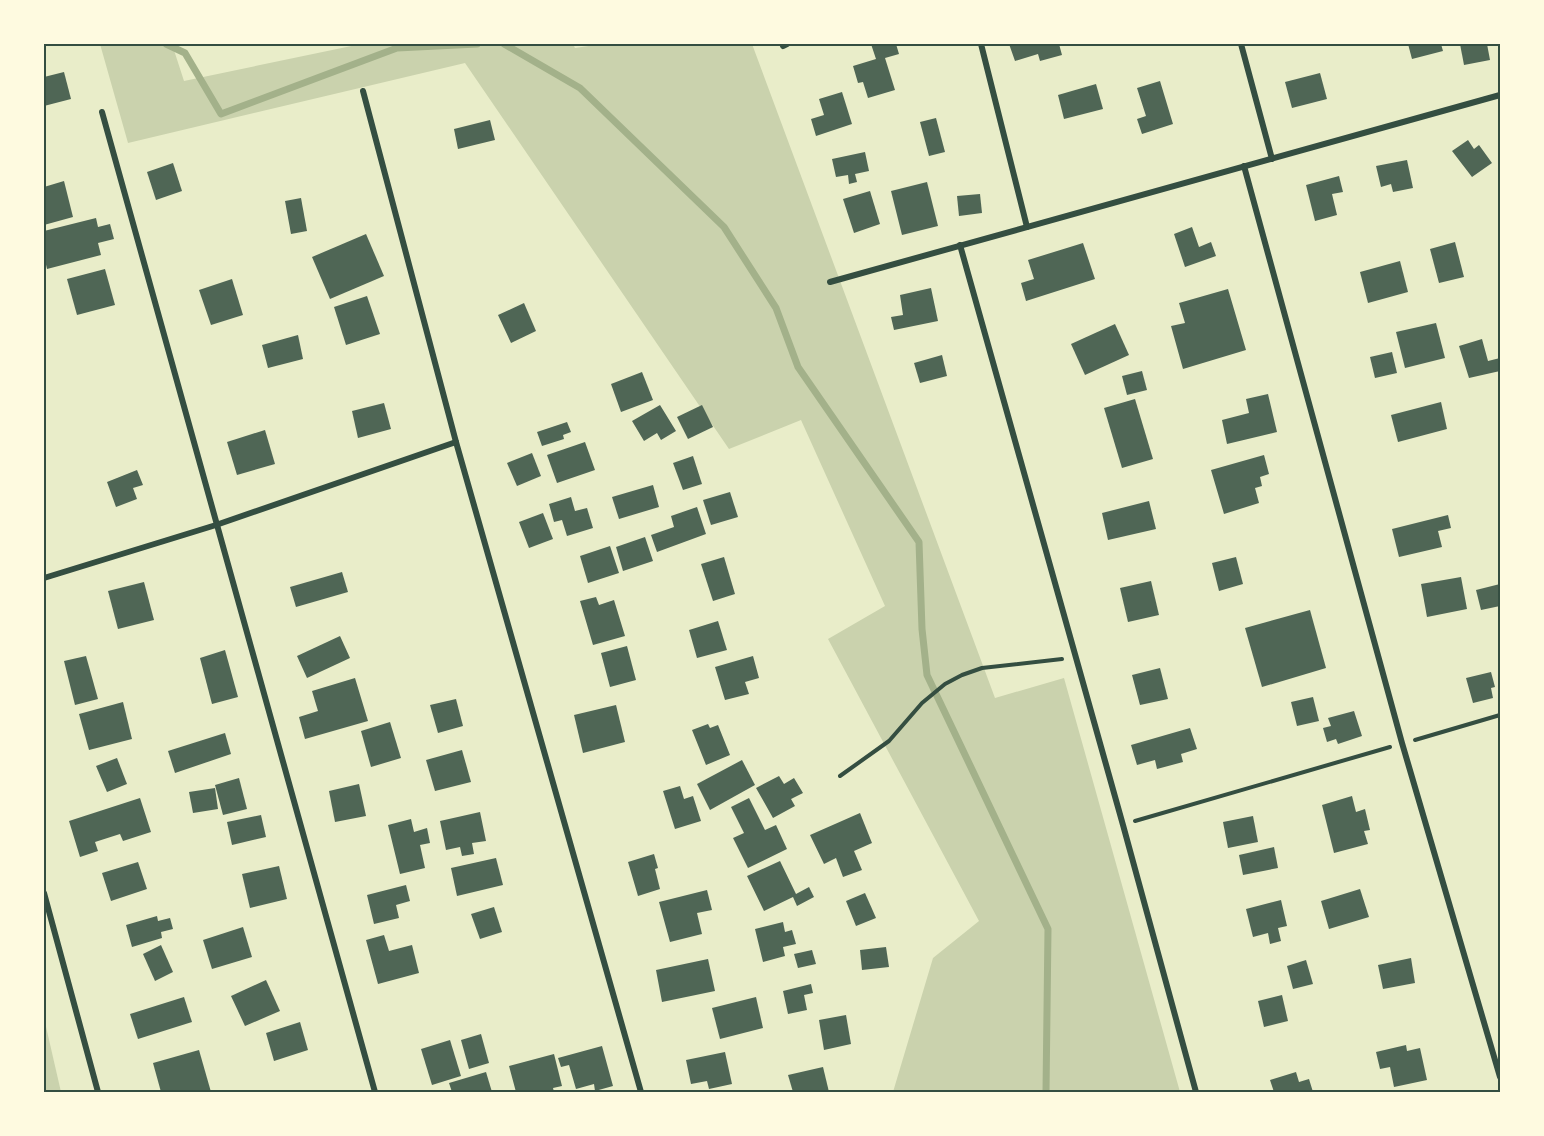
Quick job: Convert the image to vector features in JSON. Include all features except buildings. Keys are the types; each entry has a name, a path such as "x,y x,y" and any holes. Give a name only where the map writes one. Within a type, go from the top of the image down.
{"street":[{"path":"981,44 1027,227"},
{"path":"1241,44 1272,159"},
{"path":"363,91 456,442 641,1092"},
{"path":"830,282 1500,94"},
{"path":"102,112 375,1092"},
{"path":"1244,166 1402,743 1500,1077"},
{"path":"960,245 1196,1092"},
{"path":"44,578 216,525 456,442"},
{"path":"44,893 98,1092"}],"path":[{"path":"840,776 889,741 922,704 945,684 962,675 982,668 1075,658"},
{"path":"1123,825 1500,715"}],"green space":[{"path":"100,44 172,44 184,81 361,44 573,44 575,48 602,44 752,44 995,698 1064,678 1180,1092 893,1092 933,958 979,921 828,639 885,606 801,420 729,449 465,63 128,143"},
{"path":"44,1018 61,1092 44,1092"}],"waterway":[{"path":"166,44 185,53 221,114 397,48 477,44"},
{"path":"504,44 580,88 724,227 776,308 798,367 919,542 922,629 927,675 1048,929 1046,1092"}]}
